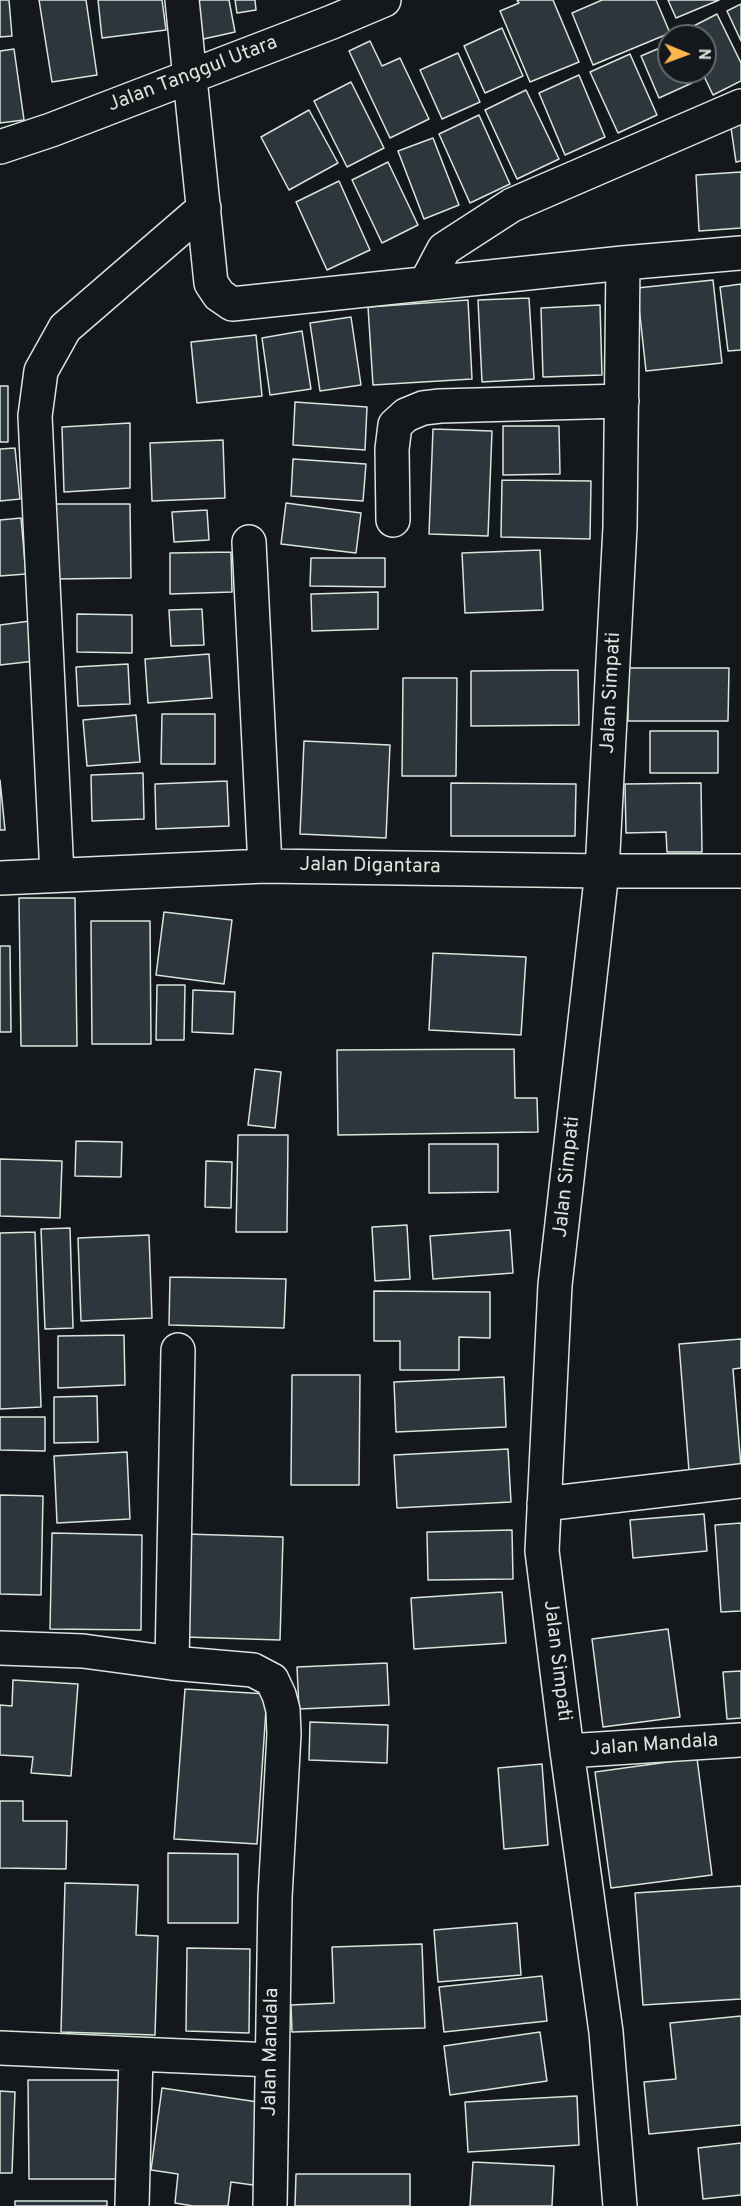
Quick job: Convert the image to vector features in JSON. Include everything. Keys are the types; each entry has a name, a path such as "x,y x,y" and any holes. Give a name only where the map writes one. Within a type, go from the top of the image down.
{"street":[{"path":"182,0 211,283 219,295 232,304 623,263 741,253"},
{"name":"Jalan Tanggul Utara","path":"0,147 333,22 384,0"},
{"path":"426,283 444,249 512,205 741,106"},
{"path":"57,875 35,416 41,371 65,328 204,208"},
{"name":"Jalan Simpati","path":"620,2206 606,2032 542,1551 555,1285 602,872 620,527 623,263"},
{"path":"393,520 393,441 395,425 406,415 423,408 440,406 622,401"},
{"path":"249,542 265,866"},
{"name":"Jalan Digantara","path":"0,878 265,866 602,872 741,870"},
{"path":"172,1663 178,1350"},
{"path":"544,1504 741,1481"},
{"name":"Jalan Mandala","path":"0,1648 83,1651 172,1663 253,1670 272,1680 283,1710 284,1734 275,1897 270,2206"},
{"name":"Jalan Mandala","path":"567,1751 741,1740"},
{"path":"0,2048 272,2060"},
{"path":"132,2206 136,2055"}],"building":[{"path":"0,0 9,0 12,36 0,37"},
{"path":"39,0 86,0 97,75 52,82"},
{"path":"98,0 162,0 166,30 102,38"},
{"path":"192,0 229,0 235,32 199,40"},
{"path":"235,0 255,0 256,10 237,13"},
{"path":"517,0 553,0 579,62 530,82 500,11 519,3"},
{"path":"602,0 656,0 666,24 657,24 657,38 593,65 572,13"},
{"path":"668,0 719,0 676,18"},
{"path":"741,4 741,41 727,11"},
{"path":"717,14 741,63 741,81 713,95 708,84 717,84 717,24 698,24"},
{"path":"502,28 523,76 485,93 464,46"},
{"path":"370,41 382,66 400,58 429,119 390,138 349,51"},
{"path":"14,49 24,120 0,123 0,51"},
{"path":"657,49 657,84 690,84 659,98 641,56"},
{"path":"458,53 480,102 442,119 420,70"},
{"path":"630,54 657,115 618,133 590,72"},
{"path":"579,75 605,137 565,155 539,93"},
{"path":"351,82 384,148 347,167 314,101"},
{"path":"526,90 559,159 517,179 485,110"},
{"path":"309,110 338,163 289,190 261,137"},
{"path":"741,112 741,161 736,162 729,114"},
{"path":"479,115 510,184 470,203 439,134"},
{"path":"433,138 459,205 424,219 398,151"},
{"path":"388,162 418,225 382,243 352,180"},
{"path":"741,172 741,228 699,231 696,175"},
{"path":"339,181 370,250 327,270 296,202"},
{"path":"713,280 722,363 646,371 637,288"},
{"path":"741,284 741,350 728,351 720,287"},
{"path":"529,298 534,379 482,382 478,300"},
{"path":"468,300 472,379 373,385 368,307"},
{"path":"600,305 602,375 543,377 541,308"},
{"path":"351,317 361,385 320,391 310,323"},
{"path":"302,331 311,389 270,395 262,338"},
{"path":"256,335 262,396 197,403 191,342"},
{"path":"0,386 8,386 8,442 0,442"},
{"path":"295,402 367,407 365,450 293,445"},
{"path":"130,423 130,488 64,492 62,427"},
{"path":"503,426 559,426 560,474 503,475"},
{"path":"433,429 492,431 488,536 429,534"},
{"path":"223,440 225,498 152,501 150,443"},
{"path":"15,448 20,499 0,501 0,449"},
{"path":"293,459 366,464 363,501 291,496"},
{"path":"502,480 591,481 590,539 501,537"},
{"path":"286,503 361,513 356,553 281,544"},
{"path":"55,504 130,504 131,578 56,579"},
{"path":"207,510 209,540 174,542 172,512"},
{"path":"21,518 26,574 0,576 0,520"},
{"path":"540,550 543,610 465,613 462,553"},
{"path":"231,552 232,592 170,594 170,553"},
{"path":"311,558 385,558 385,587 310,586"},
{"path":"378,592 378,629 312,631 311,594"},
{"path":"202,609 204,645 171,646 169,610"},
{"path":"77,614 132,615 132,653 77,652"},
{"path":"30,621 35,661 0,665 0,625"},
{"path":"209,654 212,698 148,703 145,659"},
{"path":"128,664 130,704 78,706 76,667"},
{"path":"628,668 729,668 728,721 628,721"},
{"path":"578,670 579,725 471,726 471,671"},
{"path":"403,678 457,678 456,776 402,776"},
{"path":"162,714 215,714 215,764 161,764"},
{"path":"136,715 140,762 87,766 83,720"},
{"path":"650,731 718,731 718,773 650,773"},
{"path":"304,741 390,745 386,838 300,834"},
{"path":"143,773 144,819 92,821 91,775"},
{"path":"0,780 5,830 0,830"},
{"path":"227,781 229,826 156,829 155,784"},
{"path":"451,783 576,784 575,836 451,836"},
{"path":"701,783 702,852 667,852 666,832 626,833 625,784"},
{"path":"19,898 75,898 77,1046 21,1046"},
{"path":"164,912 232,920 224,984 156,975"},
{"path":"91,921 150,921 151,1044 92,1044"},
{"path":"0,946 10,946 11,1032 0,1032"},
{"path":"433,953 526,957 521,1035 429,1030"},
{"path":"157,985 185,985 184,1040 156,1040"},
{"path":"193,990 235,992 233,1034 192,1032"},
{"path":"514,1049 515,1098 537,1098 538,1132 338,1135 337,1050"},
{"path":"255,1069 281,1072 275,1128 248,1125"},
{"path":"238,1135 288,1135 287,1232 236,1232"},
{"path":"76,1141 122,1142 121,1177 75,1176"},
{"path":"429,1144 498,1144 498,1192 429,1193"},
{"path":"0,1159 62,1161 60,1218 0,1216"},
{"path":"206,1161 232,1162 231,1208 205,1207"},
{"path":"407,1225 410,1279 375,1281 372,1227"},
{"path":"70,1228 73,1328 45,1329 41,1229"},
{"path":"510,1230 513,1273 433,1279 430,1236"},
{"path":"35,1232 41,1407 0,1409 0,1233"},
{"path":"149,1235 152,1318 81,1321 78,1238"},
{"path":"170,1277 286,1279 284,1328 169,1325"},
{"path":"374,1291 490,1292 490,1338 459,1337 459,1370 400,1370 400,1341 374,1341"},
{"path":"124,1335 125,1385 58,1388 58,1336"},
{"path":"741,1339 741,1368 733,1369 741,1467 689,1471 679,1344"},
{"path":"292,1375 360,1375 359,1485 291,1485"},
{"path":"504,1377 506,1427 396,1432 394,1382"},
{"path":"97,1396 98,1442 54,1443 54,1397"},
{"path":"0,1417 45,1417 45,1451 0,1450"},
{"path":"508,1449 511,1502 397,1508 394,1455"},
{"path":"127,1452 130,1519 57,1523 54,1456"},
{"path":"0,1495 43,1496 41,1595 0,1594"},
{"path":"704,1514 707,1551 633,1558 630,1520"},
{"path":"741,1523 741,1611 721,1612 715,1525"},
{"path":"512,1530 513,1579 428,1580 427,1532"},
{"path":"52,1533 142,1535 141,1630 50,1629"},
{"path":"186,1534 283,1537 280,1640 184,1637"},
{"path":"502,1592 506,1643 414,1649 411,1598"},
{"path":"668,1629 680,1717 603,1727 592,1639"},
{"path":"387,1663 389,1705 299,1709 297,1667"},
{"path":"741,1671 741,1718 727,1719 723,1672"},
{"path":"13,1680 78,1684 71,1776 31,1773 33,1757 0,1755 0,1705 12,1706"},
{"path":"185,1689 267,1694 257,1844 174,1839"},
{"path":"310,1722 388,1725 387,1763 309,1760"},
{"path":"697,1758 712,1875 611,1888 595,1772"},
{"path":"542,1764 548,1845 504,1849 498,1768"},
{"path":"0,1801 23,1801 23,1821 67,1821 66,1869 0,1868"},
{"path":"168,1853 238,1854 238,1923 168,1923"},
{"path":"65,1883 138,1885 136,1935 158,1936 155,2035 61,2032"},
{"path":"741,1886 741,1999 643,2005 635,1893"},
{"path":"517,1923 521,1975 438,1982 434,1930"},
{"path":"422,1944 425,2028 292,2032 291,2005 334,2003 332,1947"},
{"path":"187,1948 250,1949 249,2033 186,2031"},
{"path":"542,1976 547,2021 444,2032 439,1987"},
{"path":"741,2016 741,2125 649,2134 644,2082 676,2079 670,2023"},
{"path":"540,2032 547,2081 450,2095 444,2046"},
{"path":"28,2080 129,2080 128,2179 29,2179"},
{"path":"162,2088 265,2103 253,2185 231,2182 228,2206 193,2206 175,2203 178,2174 151,2170"},
{"path":"0,2091 15,2092 12,2173 0,2173"},
{"path":"577,2096 579,2145 468,2152 465,2102"},
{"path":"741,2143 741,2195 703,2199 698,2148"},
{"path":"473,2162 554,2166 552,2206 470,2206"},
{"path":"296,2174 410,2174 410,2206 295,2206"},
{"path":"15,2201 107,2201 107,2206 15,2206"}]}
